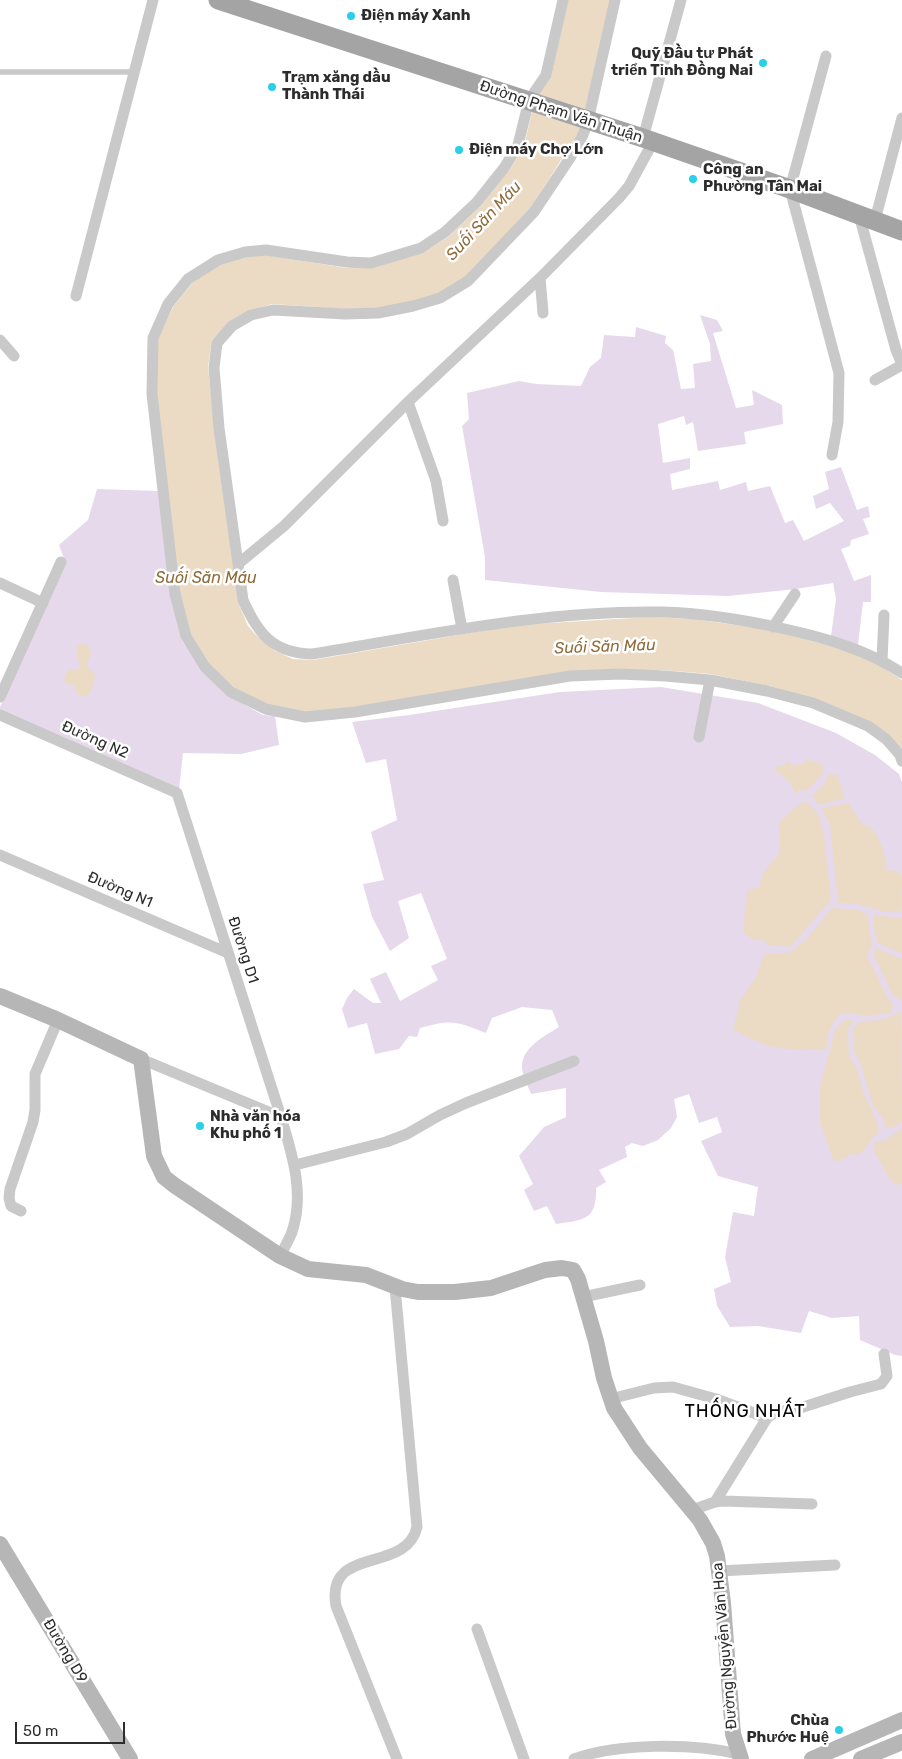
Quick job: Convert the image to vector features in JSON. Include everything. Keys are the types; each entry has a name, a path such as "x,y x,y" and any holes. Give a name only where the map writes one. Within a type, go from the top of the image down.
{"main road":[{"name":"Đường Phạm Văn Thuận","path":"218,0 246,4 648,140 902,230"}],"street":[{"path":"76,296 153,0"},
{"path":"563,0 546,75 529,100 518,145 504,168 477,202 445,232 421,248 370,263 347,262 266,250 245,252 218,260 188,279 168,304 152,338 152,394 175,594 186,636 205,667 231,692 266,709 305,717 355,712 570,676 638,675 710,680 767,691 841,714 868,726 886,739 900,755 902,761"},
{"path":"615,0 588,121 583,135 534,212 468,281 440,298 378,313 345,314 273,310 258,313 232,326 217,343 214,368 219,428 243,600 253,623 262,634 278,646 294,654 312,654 515,620 596,613 663,612 751,622 804,633 845,645 882,661 902,673"},
{"path":"238,564 284,526 408,402 540,278 629,186 648,140 681,0"},
{"path":"826,56 790,189 839,373 838,422 832,455"},
{"path":"875,380 900,366 901,362 893,341 867,218 902,118"},
{"path":"540,278 543,313"},
{"path":"0,340 14,356"},
{"path":"408,402 436,481 444,521"},
{"path":"0,697 61,562"},
{"path":"453,580 462,629"},
{"path":"0,583 43,602"},
{"path":"773,626 795,594"},
{"path":"882,661 884,615"},
{"path":"699,737 710,680"},
{"name":"Đường N2","path":"0,715 177,793"},
{"name":"Đường D1","path":"177,793 295,1165 298,1193 296,1214 292,1232 280,1256"},
{"name":"Đường N1","path":"0,855 228,953"},
{"path":"0,996 58,1020 141,1059 281,1117"},
{"path":"21,1211 11,1206 9,1198 10,1189 33,1122 36,1074 58,1020"},
{"name":"Đường Nguyễn Văn Hoa","path":"141,1059 154,1156 164,1177 280,1256 308,1269 366,1275 395,1287 418,1292 436,1293 491,1288 546,1270 562,1268 573,1270 578,1279 614,1408 640,1448 692,1510 713,1543 719,1571 731,1719 733,1734 740,1757"},
{"path":"295,1165 386,1142 407,1134 466,1103 574,1061"},
{"path":"583,1297 640,1286"},
{"path":"395,1287 417,1526 412,1539 403,1549 344,1572 339,1577 335,1591 336,1606 397,1759"},
{"path":"715,1502 767,1418 776,1412 794,1410 881,1384 887,1376 884,1354"},
{"path":"610,1399 654,1388 673,1387 716,1399 767,1418"},
{"path":"692,1510 715,1502 812,1504"},
{"name":"Đường D9","path":"0,1544 130,1759"},
{"path":"719,1571 835,1565"},
{"path":"477,1628 524,1759"},
{"path":"812,1759 902,1720"},
{"path":"861,1759 902,1742"},
{"path":"574,1759 629,1748 704,1748 723,1750 740,1757"}],"lane":[{"path":"0,72 134,72"}],"shaded area":[{"path":"700,315 717,320 723,331 713,333 736,408 754,405 752,390 782,405 783,424 744,432 746,444 698,451 693,422 686,425 684,416 658,424 663,463 690,458 690,469 670,474 672,490 718,481 720,490 746,482 748,491 770,486 785,523 793,520 804,541 844,521 830,503 816,509 813,496 829,489 825,472 841,467 857,510 868,506 870,517 863,519 869,534 851,540 850,546 841,549 854,581 871,575 871,602 863,602 858,645 831,636 836,599 833,583 728,596 601,592 485,580 485,557 462,426 469,419 467,393 519,381 536,384 581,386 590,367 601,358 604,335 635,337 636,327 666,336 665,343 673,350 681,389 695,388 693,364 711,361 710,344"},
{"path":"97,489 158,491 171,600 182,640 198,665 227,695 263,715 275,716 279,745 241,754 183,753 179,790 0,711 0,707 65,561 59,545 88,520"},
{"path":"661,687 758,703 836,733 875,755 899,774 902,782 902,1356 895,1355 860,1340 859,1316 832,1318 809,1311 801,1333 758,1326 730,1327 717,1306 714,1289 731,1282 725,1257 733,1212 754,1216 758,1187 718,1176 701,1141 722,1132 717,1117 699,1123 689,1094 674,1099 677,1117 671,1128 658,1140 643,1146 632,1143 625,1147 627,1157 599,1170 606,1182 596,1188 594,1207 587,1216 574,1221 556,1224 547,1206 534,1211 524,1190 533,1184 519,1156 544,1127 566,1117 566,1088 531,1094 522,1067 523,1060 530,1048 541,1038 559,1027 552,1010 522,1007 492,1018 486,1033 461,1024 439,1023 420,1028 417,1037 409,1036 399,1049 375,1054 367,1023 348,1028 342,1009 354,989 373,1003 381,1003 370,979 386,972 400,1001 438,980 431,966 447,959 421,893 398,901 409,938 390,951 372,917 363,884 384,880 371,832 397,820 386,759 366,763 352,722 560,692"}],"water":[{"name":"Suối Săn Máu","path":"568,0 612,0 584,124 530,209 465,277 437,294 378,308 345,309 272,304 249,311 229,322 212,340 208,367 217,451 238,602 248,626 275,651 293,659 313,660 516,625 650,617 694,619 750,627 798,637 847,651 882,667 902,680 902,750 870,721 815,699 769,686 710,674 662,670 306,712 268,705 235,688 209,664 191,634 180,594 157,394 158,339 173,307 192,283 220,264 247,257 265,255 347,268 423,253 448,237 482,205 509,170 524,146 533,107 551,77"},
{"path":"82,643 88,645 91,655 86,665 95,675 93,688 85,697 77,693 75,686 66,683 64,680 68,671 80,669 76,648"},
{"path":"806,759 822,764 823,773 807,791 800,789 797,794 791,787 790,782 775,770 777,766 784,766 786,761 794,765 804,764"},
{"path":"829,774 837,775 845,798 819,805 812,796 824,785"},
{"path":"806,801 818,814 824,834 831,900 790,947 768,945 763,940 754,940 744,933 747,891 759,887 762,875 780,852 779,822"},
{"path":"848,803 860,821 872,829 881,843 886,870 899,871 902,878 901,911 885,911 859,904 838,903 830,825 821,808"},
{"path":"832,908 856,910 867,914 872,944 867,956 887,997 893,1004 891,1013 865,1016 851,1013 839,1014 829,1030 826,1049 797,1050 767,1046 733,1030 740,1001 754,981 765,953 789,953 806,940"},
{"path":"873,915 902,918 902,954 878,943"},
{"path":"875,948 902,959 902,1001 892,993 874,956"},
{"path":"901,1011 902,1121 887,1129 882,1117 873,1106 860,1062 853,1050 854,1035 851,1031 860,1021 882,1019"},
{"path":"846,1019 854,1021 848,1028 849,1056 858,1071 863,1093 875,1116 879,1132 857,1155 849,1154 846,1158 834,1162 820,1122 820,1086 836,1028"},
{"path":"902,1128 902,1183 896,1186 874,1151 875,1142 886,1140"}],"place":[{"name":"Điện máy Xanh","path":"351,16"},
{"name":"Quỹ Đầu tư Phát triển Tỉnh Đồng Nai","path":"763,63"},
{"name":"Trạm xăng dầu Thành Thái","path":"272,87"},
{"name":"Điện máy Chợ Lớn","path":"459,150"},
{"name":"Công an Phường Tân Mai","path":"693,179"},
{"name":"Nhà văn hóa Khu phố 1","path":"200,1126"},
{"name":"Chùa Phước Huệ","path":"839,1730"}],"district":[{"name":"THỐNG NHẤT","path":"745,1412"}]}
